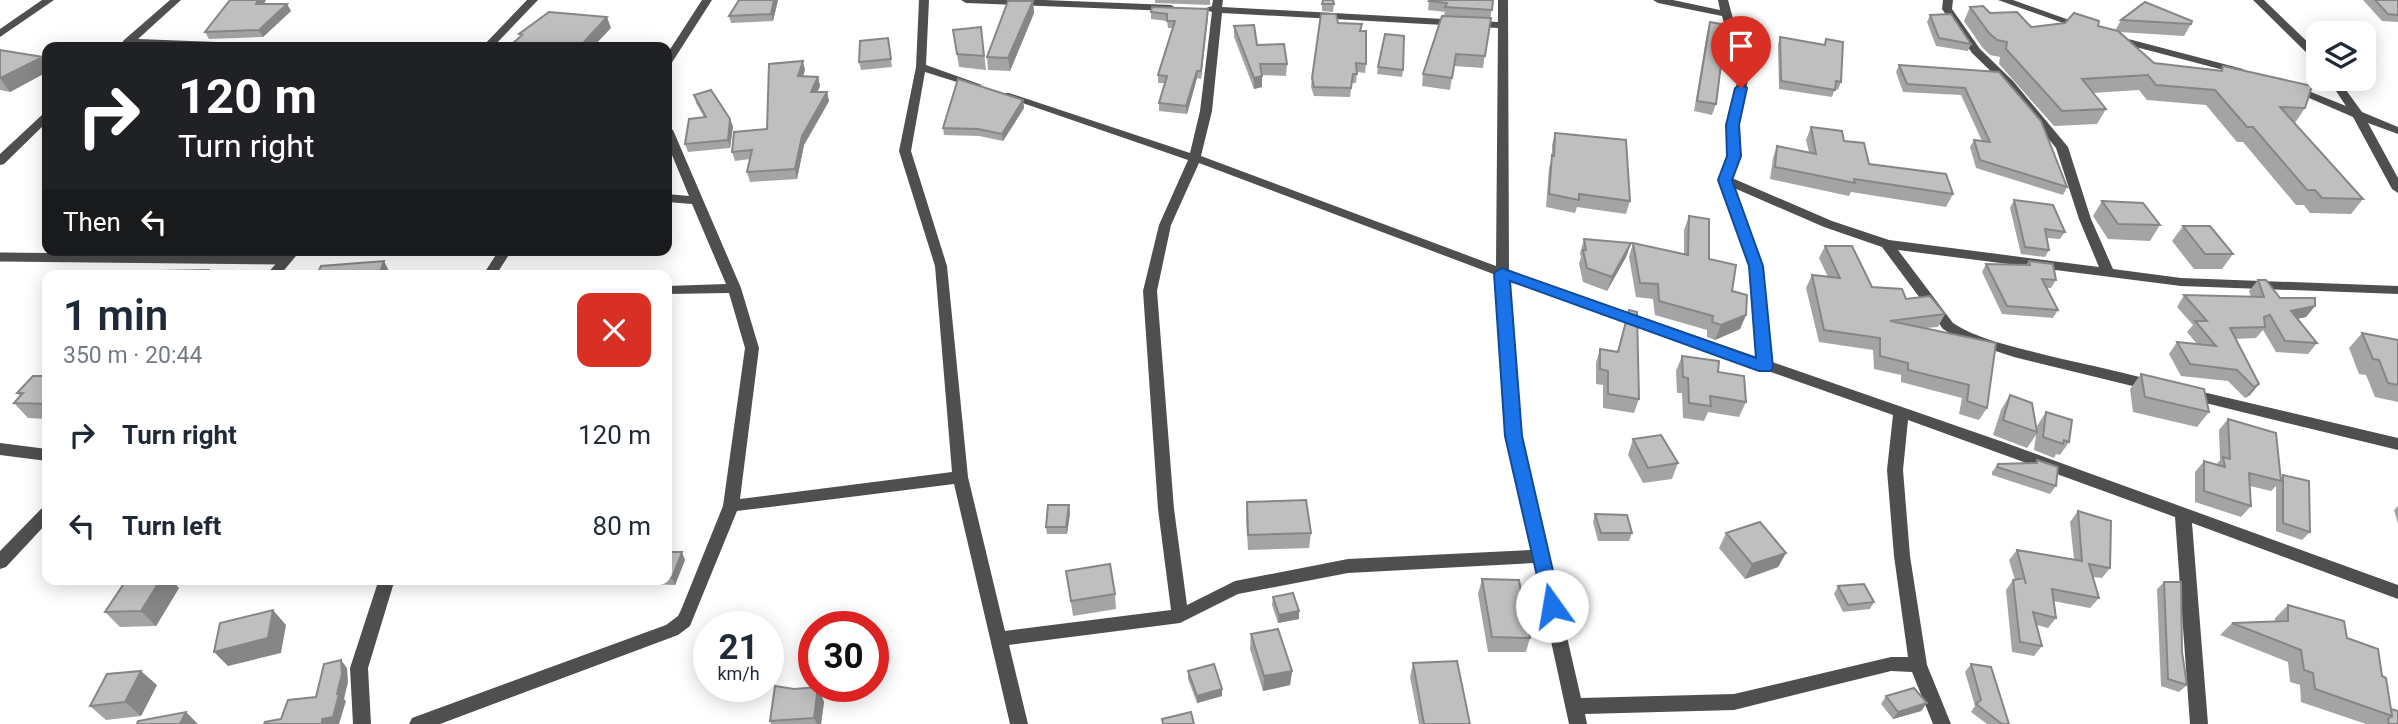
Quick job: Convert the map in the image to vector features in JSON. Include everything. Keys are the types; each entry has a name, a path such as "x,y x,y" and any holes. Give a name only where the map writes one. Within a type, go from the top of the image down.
{"street":[{"path":"0,34 49,0"},
{"path":"128,42 176,0"},
{"path":"492,42 533,0"},
{"path":"672,54 707,0"},
{"path":"924,0 921,67 905,151 941,266 960,477 1019,724"},
{"path":"966,0 1189,9"},
{"path":"1503,0 1502,273 1514,436 1576,715 1734,702 1891,664 1918,665"},
{"path":"1658,0 1726,14"},
{"path":"1723,0 1730,27 1745,38 1745,70 1732,125 1734,156 1725,180 1756,266 1765,367"},
{"path":"1948,0 1947,9 1976,51 2009,83 2062,147 2085,219 2108,272"},
{"path":"2003,0 2123,41 2250,75"},
{"path":"2258,0 2306,46"},
{"path":"1203,9 1217,5 1503,25"},
{"path":"1180,616 1166,509 1150,291 1165,225 1195,159 1206,111 1217,5"},
{"path":"921,67 1195,159 1502,273 2398,592"},
{"path":"2285,86 2398,131"},
{"path":"2341,91 2358,115 2398,189"},
{"path":"0,160 5,150 42,120"},
{"path":"418,724 672,631 684,621 732,506 752,348 734,288 672,141"},
{"path":"1725,180 1828,224 1886,244 2181,282 2398,290"},
{"path":"672,198 698,201"},
{"path":"1886,244 1948,326 1971,340 2398,444"},
{"path":"276,270 289,256"},
{"path":"672,290 734,288"},
{"path":"1901,413 1895,470 1902,555 1918,665 1942,724"},
{"path":"0,449 42,454"},
{"path":"732,506 960,477"},
{"path":"2183,514 2199,724"},
{"path":"0,562 42,518"},
{"path":"999,639 1180,616 1235,588 1348,566 1541,556"},
{"path":"362,724 359,668 385,585"}],"lane":[{"path":"0,257 145,256"}],"building":[{"path":"230,0 258,0 256,4 287,4 259,30 205,32"},
{"path":"739,0 774,0 771,14 729,16"},
{"path":"1323,0 1333,0 1334,4 1322,4"},
{"path":"1430,0 1493,0 1492,10 1445,7 1447,3"},
{"path":"2375,0 2398,0 2398,15 2388,14"},
{"path":"1008,1 1033,1 1008,58 987,57"},
{"path":"2145,2 2192,21 2191,24 2121,20"},
{"path":"1983,6 1990,13 2017,12 2031,27 2065,23 2074,13 2099,21 2098,26 2118,31 2154,63 2222,71 2223,66 2306,85 2306,91 2310,91 2305,108 2280,107 2363,199 2322,198 2315,190 2307,190 2253,127 2247,127 2215,90 2156,85 2148,75 2082,79 2106,109 2062,111 2006,49 2007,42 1997,40 1989,33 1970,7"},
{"path":"1152,7 1208,9 1201,71 1197,71 1186,106 1159,103 1167,76 1158,75 1175,21 1167,21 1167,14 1151,12"},
{"path":"549,12 607,17 584,42 514,42 522,35 519,34"},
{"path":"1321,14 1336,14 1338,23 1362,24 1360,31 1366,31 1366,64 1356,63 1357,74 1353,74 1351,88 1314,87 1312,78"},
{"path":"1951,14 1971,44 1939,38 1930,15"},
{"path":"1442,16 1491,18 1485,56 1456,54 1452,78 1423,74"},
{"path":"1710,22 1726,25 1716,104 1697,101"},
{"path":"1254,25 1257,45 1284,44 1287,64 1260,64 1262,76 1254,78 1234,26"},
{"path":"981,27 984,56 957,54 953,30"},
{"path":"1385,34 1404,36 1403,70 1378,67"},
{"path":"1780,37 1825,45 1826,39 1843,42 1841,82 1836,81 1835,90 1781,81"},
{"path":"888,38 891,59 859,62 860,41"},
{"path":"0,50 42,57 42,57 0,78"},
{"path":"803,61 798,76 818,77 811,92 827,92 802,136 795,169 747,172 752,150 732,152 734,132 767,129 769,64"},
{"path":"1899,65 1999,72 2041,121 2067,187 1980,160 1974,140 1990,142 1965,88 1907,84"},
{"path":"958,79 1023,100 1002,134 978,129 943,128"},
{"path":"711,90 730,119 728,140 685,144 689,119 706,117 694,95"},
{"path":"1811,127 1842,131 1844,141 1864,143 1869,164 1946,174 1953,194 1854,179 1855,183 1775,167 1777,146 1816,154"},
{"path":"1555,133 1626,140 1630,201 1579,194 1579,200 1549,194"},
{"path":"2014,200 2053,205 2065,232 2045,229 2049,250 2025,247"},
{"path":"2102,201 2143,203 2160,225 2118,224"},
{"path":"1689,216 1709,219 1709,259 1736,265 1732,291 1747,295 1746,315 1721,325 1712,322 1713,316 1659,301 1658,284 1640,283 1633,243 1688,255"},
{"path":"2183,226 2210,226 2233,254 2205,254"},
{"path":"1584,239 1631,243 1612,277 1587,268 1583,250 1586,250"},
{"path":"1825,246 1852,246 1872,287 1902,289 1906,299 1930,296 1945,314 1890,321 1996,343 1987,408 1967,401 1969,385 1908,370 1908,363 1880,356 1880,338 1824,330 1812,275 1840,278"},
{"path":"384,261 381,270 319,270 321,266"},
{"path":"2029,261 2053,264 2056,280 2042,279 2058,310 2007,306 1986,264 2030,265"},
{"path":"2258,280 2266,280 2280,298 2315,298 2315,306 2291,311 2317,343 2285,341 2270,315 2264,317 2265,327 2230,328 2259,384 2254,387 2237,370 2190,364 2177,342 2216,346 2195,321 2207,321 2184,295 2264,297"},
{"path":"1629,310 1637,312 1639,399 1608,394 1608,371 1600,369 1600,349 1618,352"},
{"path":"2362,333 2398,340 2398,385 2388,383 2379,360 2373,359"},
{"path":"1682,356 1719,361 1718,372 1744,376 1746,402 1710,396 1711,406 1689,403 1688,378 1683,377"},
{"path":"2141,374 2204,389 2209,412 2145,397"},
{"path":"33,376 42,376 42,404 14,403 23,393 17,393"},
{"path":"2010,395 2032,403 2037,432 2003,420"},
{"path":"2046,412 2072,420 2069,442 2064,440 2063,444 2043,437"},
{"path":"2228,419 2276,433 2281,481 2249,473 2251,506 2204,491 2204,461 2225,467 2223,457 2230,459"},
{"path":"1661,435 1678,463 1648,468 1633,439"},
{"path":"2037,460 2058,467 2056,486 1997,467 1998,464 2037,463"},
{"path":"2283,475 2309,481 2310,532 2283,523"},
{"path":"1306,500 1311,533 1248,535 1247,502"},
{"path":"1048,505 1069,505 1066,527 1046,527"},
{"path":"2078,511 2111,521 2110,568 2089,564 2099,598 2052,589 2056,618 2033,612 2042,646 2020,642 2013,580 2024,578 2026,584 2017,550 2082,561"},
{"path":"1595,514 1627,515 1632,533 1601,533"},
{"path":"1760,522 1786,553 1752,564 1726,533"},
{"path":"672,552 682,552 672,578"},
{"path":"1110,564 1115,594 1071,601 1066,571"},
{"path":"1482,579 1519,580 1530,638 1492,637"},
{"path":"2164,582 2181,582 2182,652 2187,685 2168,679"},
{"path":"1864,584 1874,602 1848,605 1838,586"},
{"path":"123,585 157,585 141,611 105,612"},
{"path":"1293,593 1299,611 1279,615 1273,597"},
{"path":"2288,605 2344,621 2347,638 2378,649 2392,716 2315,689 2313,673 2304,670 2301,650 2232,623 2288,621"},
{"path":"273,610 268,638 214,652 220,623"},
{"path":"1278,629 1292,671 1264,676 1251,634"},
{"path":"341,660 342,674 333,717 322,719 322,724 264,724 281,719 288,700 316,697 324,664"},
{"path":"1457,661 1470,724 1424,724 1413,663"},
{"path":"1214,664 1222,689 1197,696 1188,671"},
{"path":"1971,664 1991,667 2009,724 2002,724 1976,704 1981,700"},
{"path":"141,671 125,702 90,706 107,674"},
{"path":"784,687 798,689 798,702 816,702 814,718 770,721 773,702 784,702"},
{"path":"1914,688 1927,703 1898,712 1886,696"},
{"path":"2391,709 2398,711 2398,724 2389,724"},
{"path":"186,712 180,724 137,724 138,721"},
{"path":"1191,712 1194,724 1163,724 1162,719"}],"route":[{"path":"1552,606 1514,436 1502,273 1765,367 1756,266 1725,180 1734,156 1732,125 1741,88"}]}
